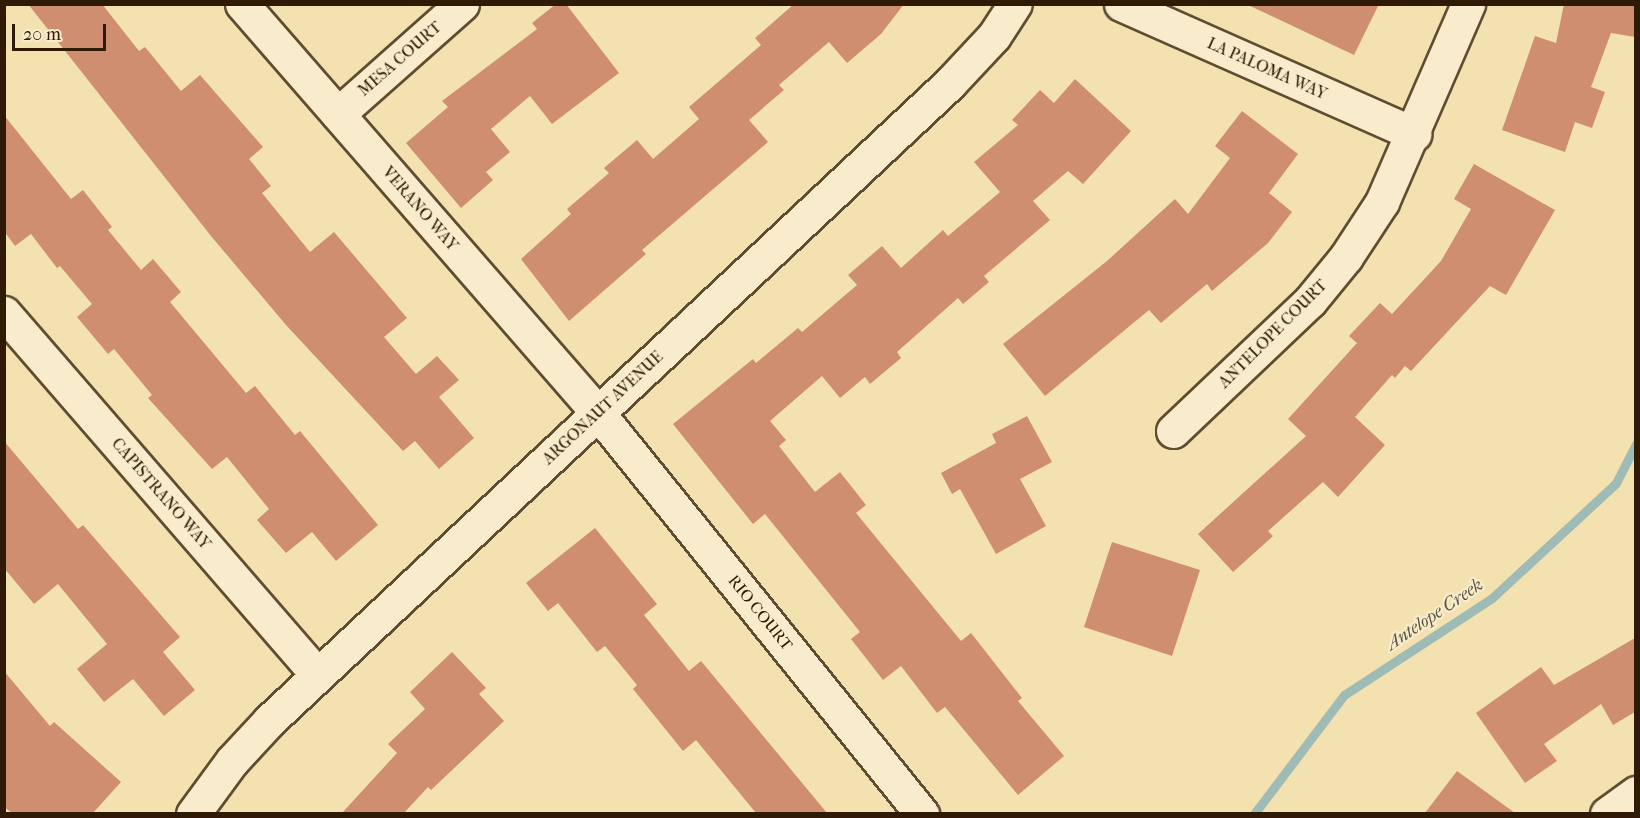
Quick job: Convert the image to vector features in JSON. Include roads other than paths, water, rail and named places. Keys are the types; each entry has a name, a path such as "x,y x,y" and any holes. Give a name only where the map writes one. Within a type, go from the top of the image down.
{"street":[{"name":"VERANO WAY","path":"242,4 598,413"},
{"name":"MESA COURT","path":"338,114 462,4"},
{"name":"ARGONAUT AVENUE","path":"193,813 232,761 318,675 950,83 994,36 1015,4"},
{"name":"LA PALOMA WAY","path":"1121,4 1414,134"},
{"name":"ANTELOPE COURT","path":"1173,431 1310,301 1346,257 1382,202 1414,134 1468,4"},
{"name":"CAPISTRANO WAY","path":"4,313 318,675"},
{"name":"RIO COURT","path":"598,413 922,813"},
{"path":"1607,813 1635,793"}],"waterway":[{"name":"Antelope Creek","path":"1254,814 1344,695 1492,598 1616,483 1636,444"}]}
